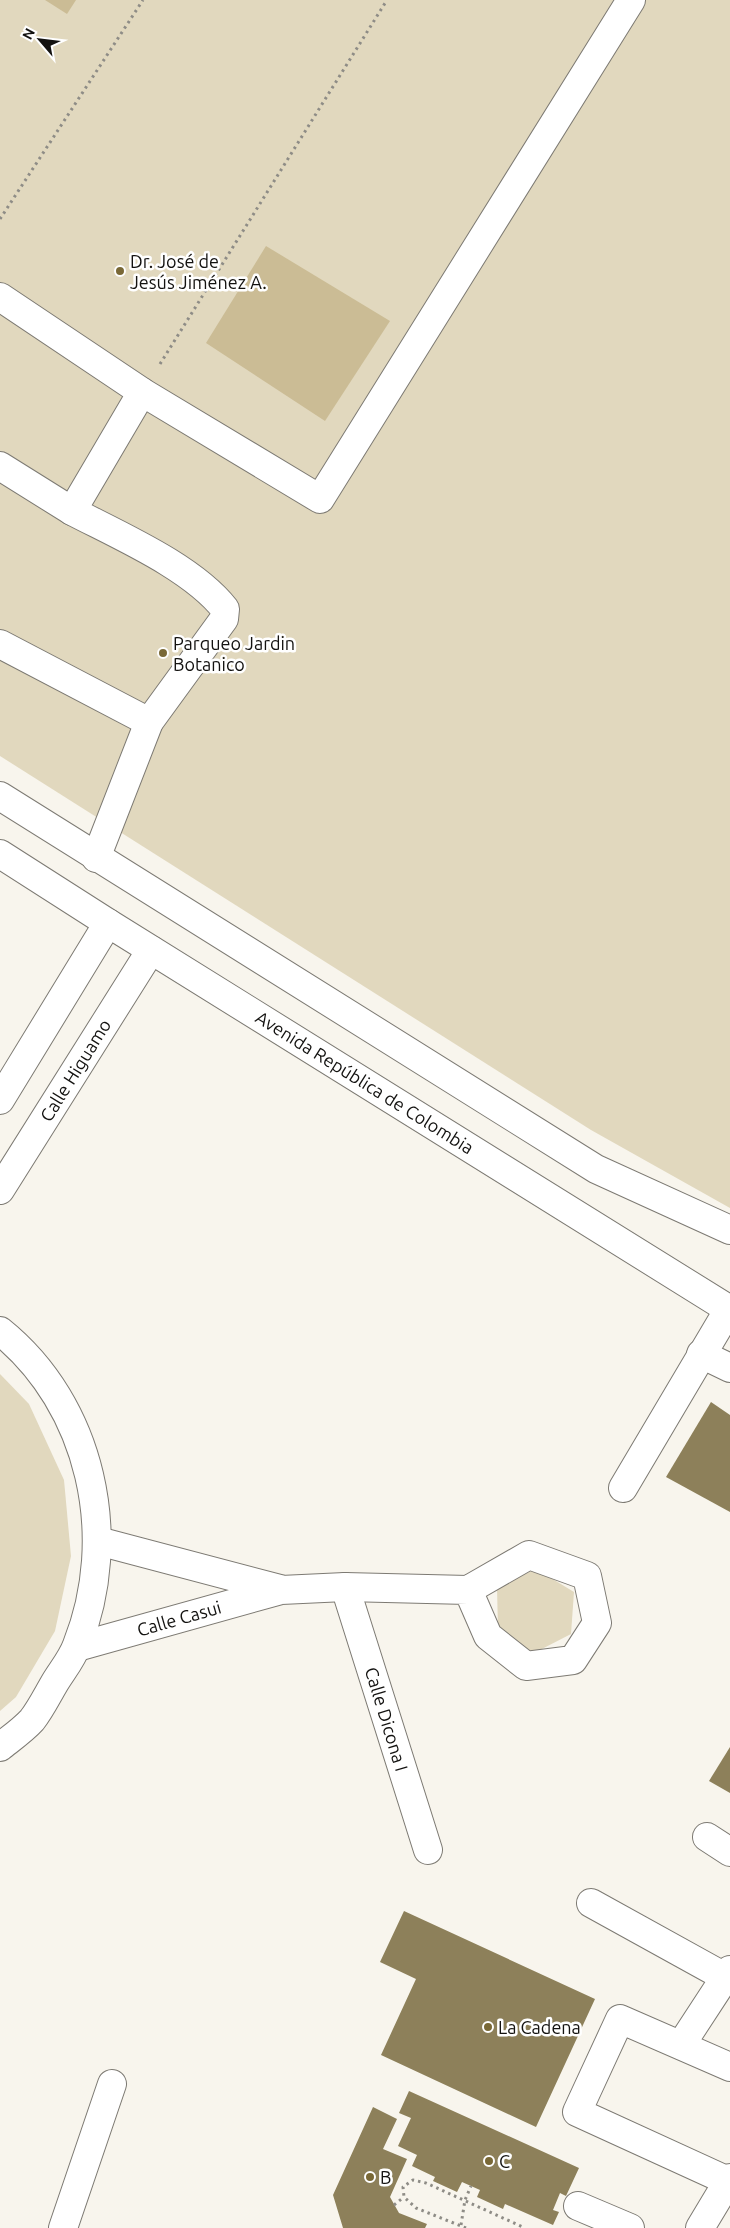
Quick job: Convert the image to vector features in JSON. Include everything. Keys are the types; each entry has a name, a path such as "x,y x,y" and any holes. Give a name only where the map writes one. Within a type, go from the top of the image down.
{"street":[{"path":"0,298 142,392 320,499 631,0"},
{"path":"72,511 142,392"},
{"path":"0,466 72,511 158,556 216,598 225,609 224,619 149,722 96,858"},
{"path":"0,644 149,722"},
{"path":"0,796 96,858 202,922 596,1169 730,1230"},
{"name":"Avenida República de Colombia","path":"0,854 150,950 729,1309"},
{"path":"0,1100 108,923"},
{"name":"Calle Higuamo","path":"0,1190 150,950"},
{"path":"623,1488 729,1309"},
{"path":"0,1331 21,1348 63,1405 90,1471 98,1542 92,1596 77,1647 32,1720 0,1747"},
{"path":"701,1354 730,1368"},
{"name":"Calle Casui","path":"98,1542 281,1590"},
{"path":"529,1554 587,1576 597,1623 573,1660 526,1666 488,1636 468,1590 529,1554"},
{"name":"Calle Casui","path":"77,1647 281,1590 345,1587 468,1590"},
{"name":"Calle Dicona I","path":"345,1587 428,1850"},
{"path":"707,1837 730,1852"},
{"path":"591,1903 728,1973 681,2045"},
{"path":"700,2228 729,2179 577,2112 620,2019 730,2067"},
{"path":"63,2228 112,2084"},
{"path":"578,2206 630,2228"}],"path":[{"path":"0,219 143,0"},
{"path":"142,392 387,0"},
{"path":"466,2228 416,2208 404,2197 404,2187 412,2180 426,2183 525,2228"},
{"path":"461,2226 465,2200 471,2186"},
{"path":"394,2205 404,2197"}],"shaded area":[{"path":"0,0 730,0 730,1208 591,1130 0,756"},
{"path":"45,0 76,0 67,14"},
{"path":"266,246 390,321 325,421 206,343"},
{"path":"0,1374 29,1404 64,1480 71,1556 55,1631 16,1697 0,1711"},
{"path":"536,1569 574,1592 571,1634 534,1653 498,1630 497,1587"}],"building":[{"path":"711,1402 730,1415 730,1512 666,1477"},
{"path":"730,1747 730,1793 709,1781"},
{"name":"La Cadena","path":"404,1911 595,1999 536,2127 381,2055 416,1979 380,1962"},
{"name":"C","path":"409,2091 579,2168 566,2196 560,2193 553,2210 559,2212 553,2225 505,2204 503,2209 477,2197 480,2190 462,2182 457,2192 433,2181 435,2177 412,2166 417,2155 398,2146 411,2118 399,2113"},
{"name":"B","path":"373,2107 397,2119 383,2149 407,2159 390,2197 399,2213 427,2224 425,2228 343,2228 333,2195"}],"place":[{"name":"Dr. José de Jesús Jiménez A.","path":"120,271"},
{"name":"Parqueo Jardin Botanico","path":"163,653"},
{"name":"La Cadena","path":"488,2027"},
{"name":"C","path":"489,2161"},
{"name":"B","path":"370,2177"}]}
